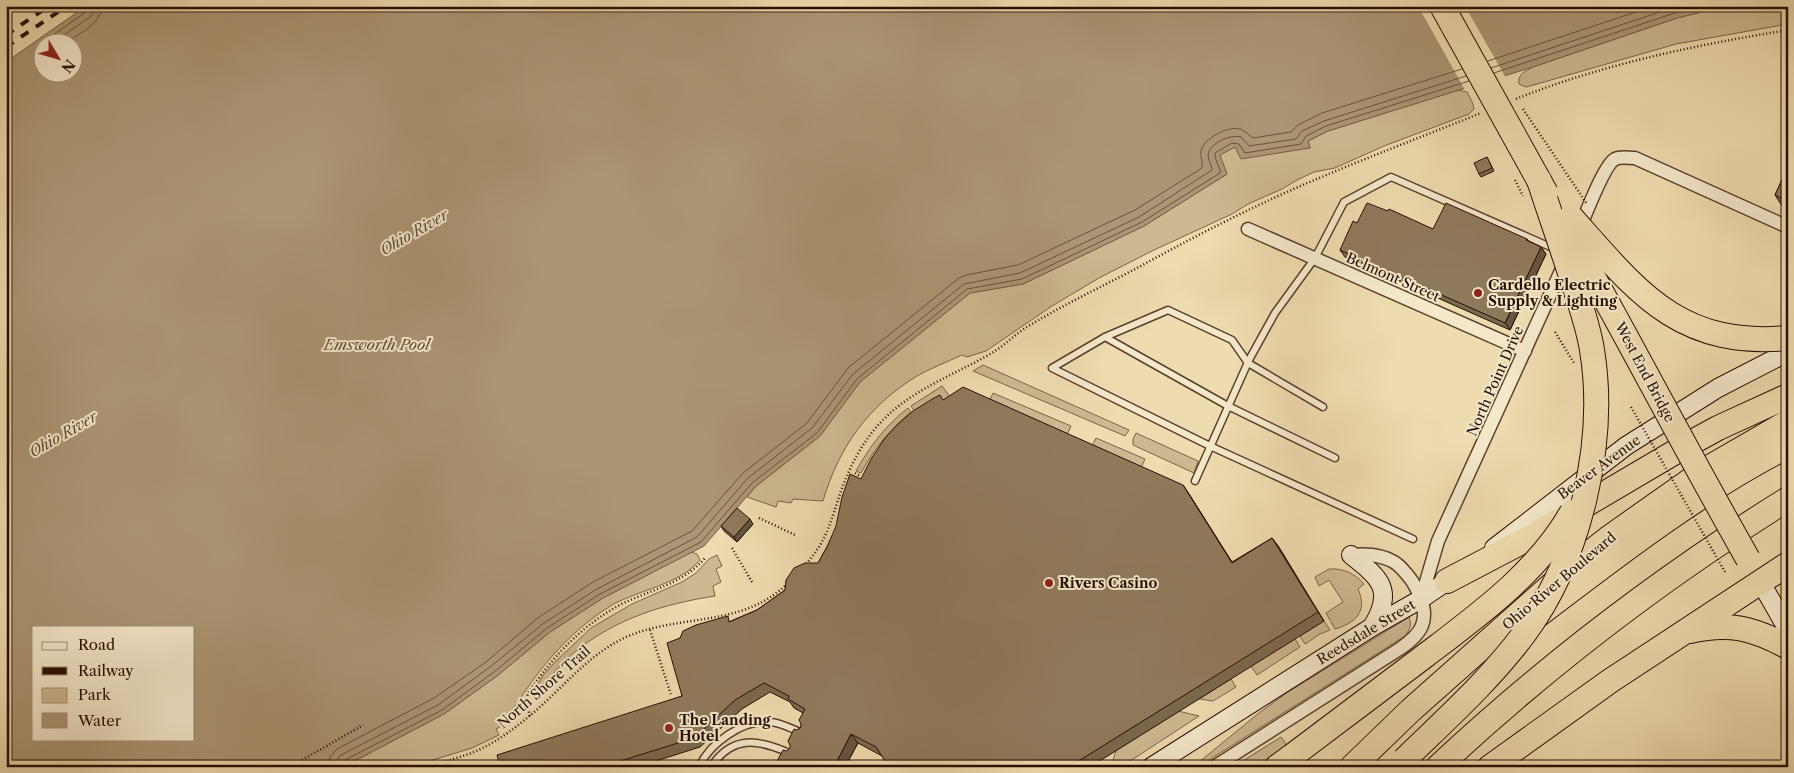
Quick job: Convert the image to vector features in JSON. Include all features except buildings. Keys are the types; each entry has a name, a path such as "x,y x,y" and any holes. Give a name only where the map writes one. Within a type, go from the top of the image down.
{"highway":[{"name":"West End Bridge","path":"1442,6 1531,189 1626,333 1681,440 1760,582"},
{"path":"1531,189 1647,299 1665,312 1686,323 1717,334 1756,339 1788,338"},
{"path":"1400,763 1489,676 1524,634 1539,612 1553,586 1575,532 1589,477 1597,398 1592,349 1580,304 1531,189"},
{"path":"1447,582 1531,537 1725,424 1788,396"},
{"name":"Ohio River Boulevard","path":"1352,767 1411,710 1572,566 1705,470 1788,422"},
{"path":"1411,710 1660,525 1747,468 1788,446"},
{"path":"1284,761 1440,645 1513,585 1557,535 1589,477"},
{"path":"1438,767 1503,709 1618,617 1684,569 1788,499"},
{"path":"1490,767 1588,696 1788,564"},
{"path":"1681,633 1703,628 1733,626 1756,632 1788,648"}],"main road":[{"name":"Beaver Avenue","path":"1421,599 1498,545 1626,446 1718,388 1788,352"},
{"path":"1351,555 1375,574 1380,583 1382,607 1372,627"},
{"path":"1760,582 1788,630"},
{"name":"Reedsdale Street","path":"1151,767 1372,627 1421,599"},
{"path":"1163,767 1191,742"}],"street":[{"name":"North Point Drive","path":"1421,599 1438,541 1606,169 1614,160 1624,157 1635,158 1788,226"},
{"name":"Belmont Street","path":"1248,229 1525,351"},
{"path":"1351,555 1368,554 1393,561 1414,584 1421,599"},
{"name":"Reedsdale Street","path":"1214,767 1411,641 1423,625 1424,607 1421,599"}],"lane":[{"path":"1195,481 1248,363 1275,313 1314,258 1344,202 1391,177 1568,254"},
{"path":"1323,408 1248,363 1232,340 1168,310 1105,337 1052,368 1210,446 1413,539"},
{"path":"1105,337 1228,406 1335,458"},
{"path":"699,767 717,743 734,731 758,722 783,724 803,734"},
{"path":"711,767 724,752 735,745 749,742 771,745 792,755"}],"path":[{"path":"1511,101 1571,78 1676,50 1788,30"},
{"path":"1514,95 1589,207"},
{"path":"804,566 819,548 828,532 850,470 870,435 884,418 903,402 991,354 1025,328 1168,251 1324,176 1487,110"},
{"path":"1515,180 1531,189"},
{"path":"1555,332 1573,362"},
{"path":"1630,407 1725,572"},
{"path":"855,473 860,476"},
{"path":"759,518 795,535"},
{"path":"732,548 752,582"},
{"path":"530,716 526,700 528,694 553,659 587,627 618,606 684,577 705,558"},
{"name":"North Shore Trail","path":"430,767 467,755 502,737 530,716 596,654 630,636 670,624 698,622 740,613 773,596 791,580"},
{"path":"650,630 671,695"},
{"path":"290,767 362,725"}],"green space":[{"path":"1727,6 1788,6 1788,24 1676,44 1526,87 1519,84 1521,75 1533,67 1677,18"},
{"path":"1458,90 1467,92 1473,104 1474,109 1469,114 1384,146 1335,168 1314,172 1297,180 1232,214 1099,278 1052,306 986,351 967,357 962,355 917,376 870,414 847,446 830,481 823,501 793,499 791,503 778,501 776,507 747,497 755,487 820,436 860,382 970,293 1023,284 1144,226 1227,174 1219,155 1235,147 1310,148 1308,141 1328,131"},
{"path":"983,365 1129,430 1125,436 973,371"},
{"path":"942,386 956,405 920,420 911,406"},
{"path":"993,393 1071,426 1065,439 988,404"},
{"path":"908,408 911,412 883,440 861,473 856,471 879,436"},
{"path":"1136,433 1198,461 1194,473 1133,445"},
{"path":"1096,438 1145,459 1139,472 1090,450"},
{"path":"691,552 697,554 700,560 682,575 612,605 572,635 535,677 508,716 509,722 496,729 499,735 472,748 433,760 421,767 343,767 444,714 497,676 550,632 603,598"},
{"path":"717,555 722,566 716,569 721,582 713,586 715,596 659,608 625,621 592,639 571,655 534,691 543,675 591,628 632,604 682,582 696,573 709,559"},
{"path":"1329,569 1339,569 1348,572 1364,584 1358,589 1362,604 1358,615 1354,620 1335,629 1326,613 1343,602 1329,580 1319,586 1315,577"},
{"path":"1409,617 1410,627 1405,636 1198,767 1193,767 1285,694"},
{"path":"1324,621 1330,630 1305,644 1300,636"},
{"path":"1295,639 1300,647 1257,675 1251,666"},
{"path":"1231,679 1236,687 1213,701 1199,699"},
{"path":"1178,711 1199,716 1121,767 1111,767 1116,750"},
{"path":"1281,737 1289,748 1263,767 1233,767"}],"water":[{"name":"Emsworth Pool","path":"86,6 1727,6 1677,18 1533,67 1328,131 1308,141 1310,148 1241,159 1235,147 1220,155 1227,174 1144,226 1023,284 970,293 860,382 820,436 755,487 704,546 603,598 550,632 497,676 444,714 343,767 6,767 6,62 32,44 32,82 82,82 82,32 49,32"}],"pier":[{"path":"1418,6 1465,6 1506,78 1465,90"}],"railway":[{"path":"6,35 49,6"},
{"path":"6,47 67,6"}],"place":[{"name":"Cardello Electric Supply & Lighting","path":"1478,293"},
{"name":"Rivers Casino","path":"1049,583"},
{"name":"The Landing Hotel","path":"669,728"}],"water label":[{"name":"Ohio River","path":"414,232"},
{"name":"Ohio River","path":"63,434"}]}
